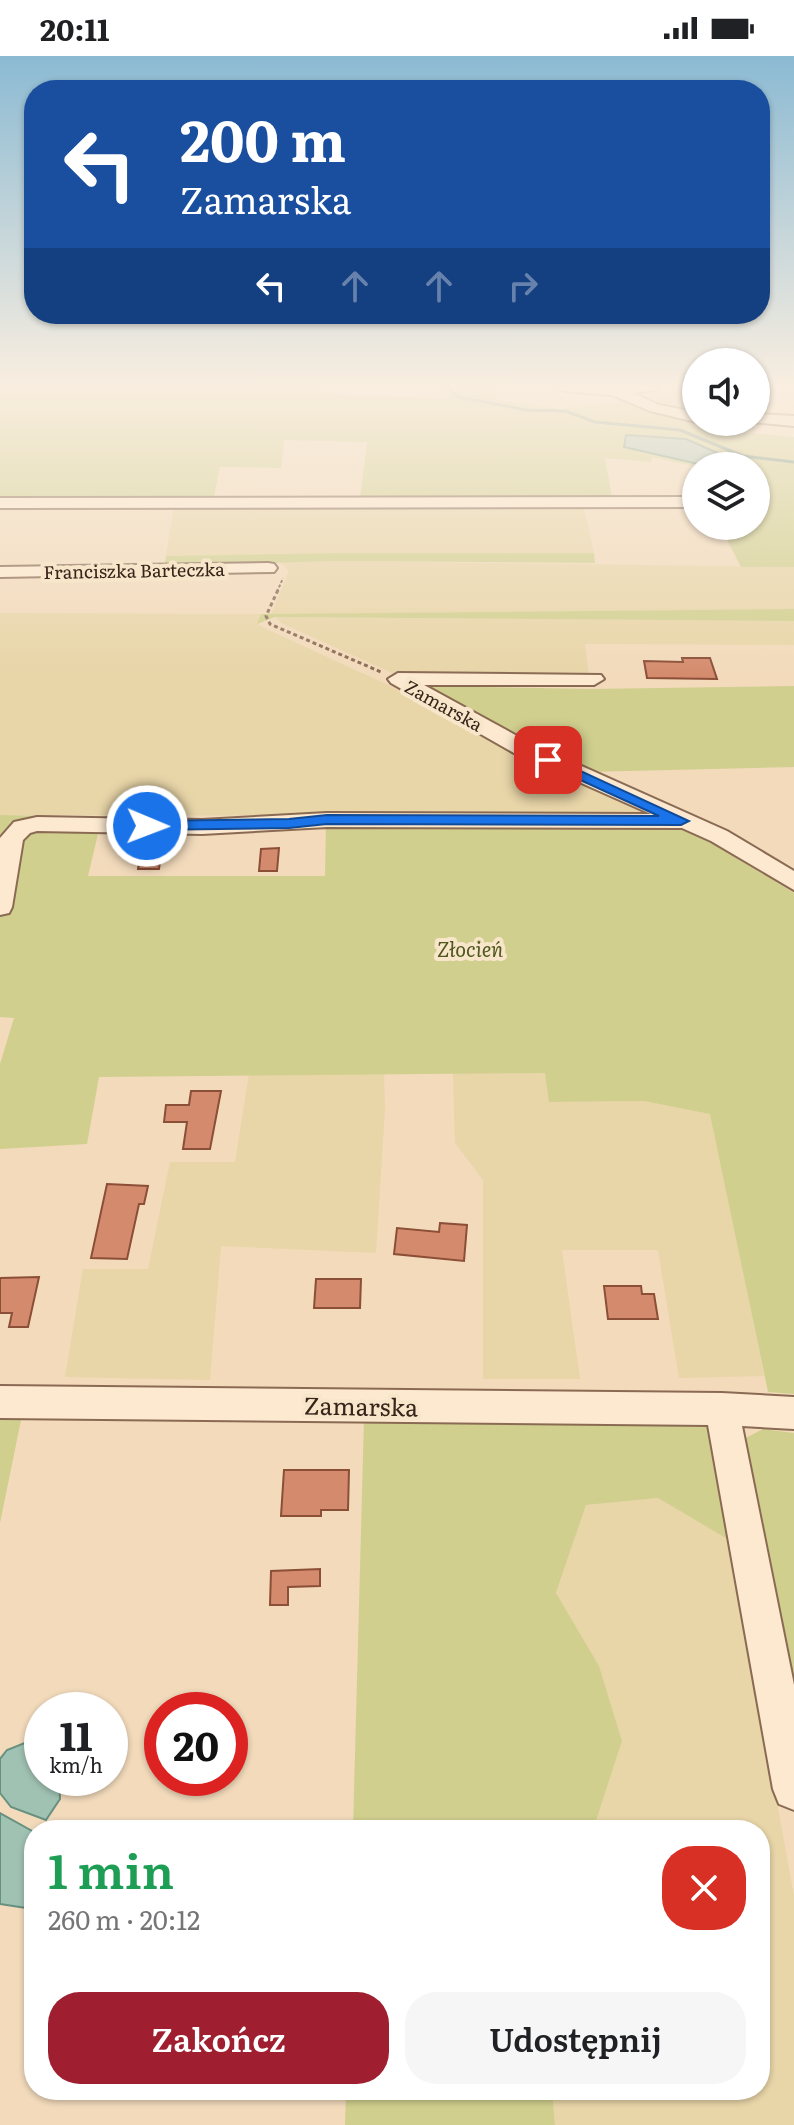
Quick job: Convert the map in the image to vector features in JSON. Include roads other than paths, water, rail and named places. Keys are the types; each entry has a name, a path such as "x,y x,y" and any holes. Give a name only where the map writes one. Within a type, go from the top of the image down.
{"street":[{"path":"0,503 682,502"},
{"name":"Franciszka Barteczka","path":"0,572 268,568"},
{"name":"Zamarska","path":"594,679 398,679 522,748 719,836 794,882"},
{"path":"0,907 12,838 22,827 37,824 202,827 327,820 681,821"},
{"name":"Zamarska","path":"0,1402 722,1409 794,1413"},
{"path":"722,1409 794,1789"}],"park label":[{"name":"Złocień","path":"470,948"}]}
